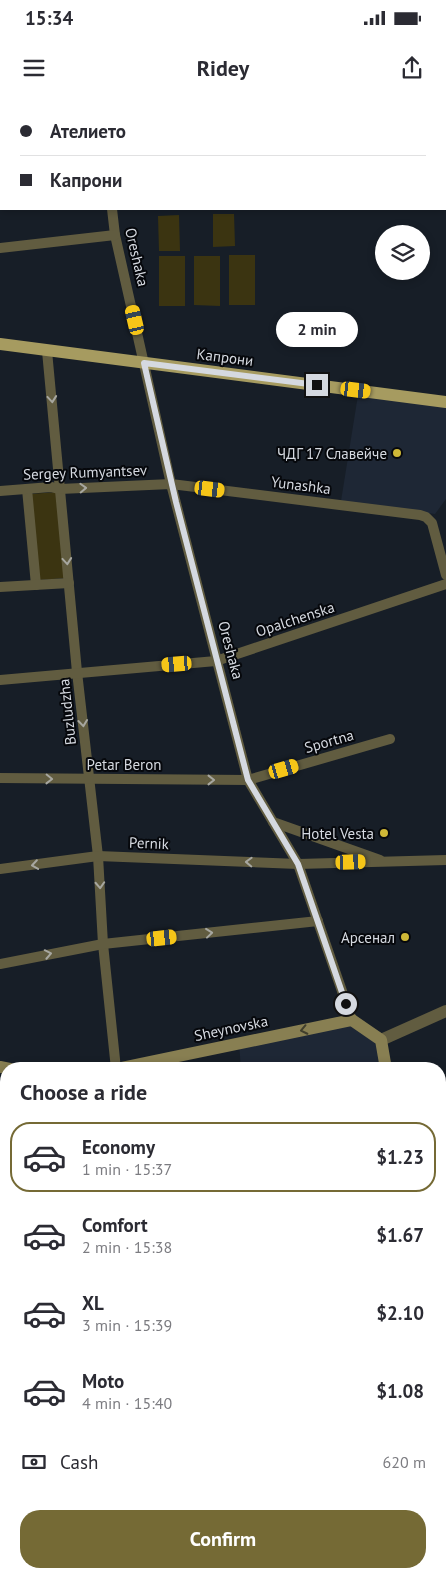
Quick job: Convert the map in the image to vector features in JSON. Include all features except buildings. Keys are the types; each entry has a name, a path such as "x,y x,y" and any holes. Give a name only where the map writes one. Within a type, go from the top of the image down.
{"main road":[{"name":"Капрони","path":"0,344 446,402"},
{"path":"352,1020 381,1040 385,1062"},
{"name":"Sheynovska","path":"150,1062 352,1020"}],"street":[{"name":"Oreshaka","path":"112,210 115,235 172,484 248,780 298,864 352,1020"},
{"path":"0,248 115,235"},
{"name":"Buzludzha","path":"47,351 77,672 98,856 103,944 115,1062"},
{"name":"Sergey Rumyantsev","path":"0,492 51,487 60,489 172,484"},
{"name":"Yunashka","path":"172,484 420,515 426,517 432,523 446,575"},
{"path":"27,489 36,585"},
{"path":"0,588 69,583"},
{"name":"Opalchenska","path":"0,680 216,661 446,584"},
{"name":"Sportna","path":"248,780 390,739"},
{"name":"Petar Beron","path":"0,778 248,780"},
{"path":"273,822 386,862"},
{"name":"Pernik","path":"0,869 98,856 298,864 446,860"},
{"path":"0,964 103,944 318,921"},
{"path":"381,1040 446,1012"}],"shaded area":[{"path":"213,214 234,214 235,246 213,247"},
{"path":"179,215 180,251 159,251 158,216"},
{"path":"229,255 255,255 255,305 229,305"},
{"path":"159,256 185,256 185,306 159,306"},
{"path":"194,256 220,256 220,306 194,305"},
{"name":"ЧДГ 17 Славейче","path":"358,395 446,407 446,499 435,514 341,501"},
{"path":"58,492 66,578 38,580 30,494"},
{"path":"352,1020 381,1040 385,1062 240,1062 239,1043"}],"place":[{"name":"ЧДГ 17 Славейче","path":"397,453"},
{"name":"Hotel Vesta","path":"384,833"},
{"name":"Арсенал","path":"405,937"}],"route":[{"path":"317,385 144,363 167,466 248,780 298,864 346,1004"}]}
